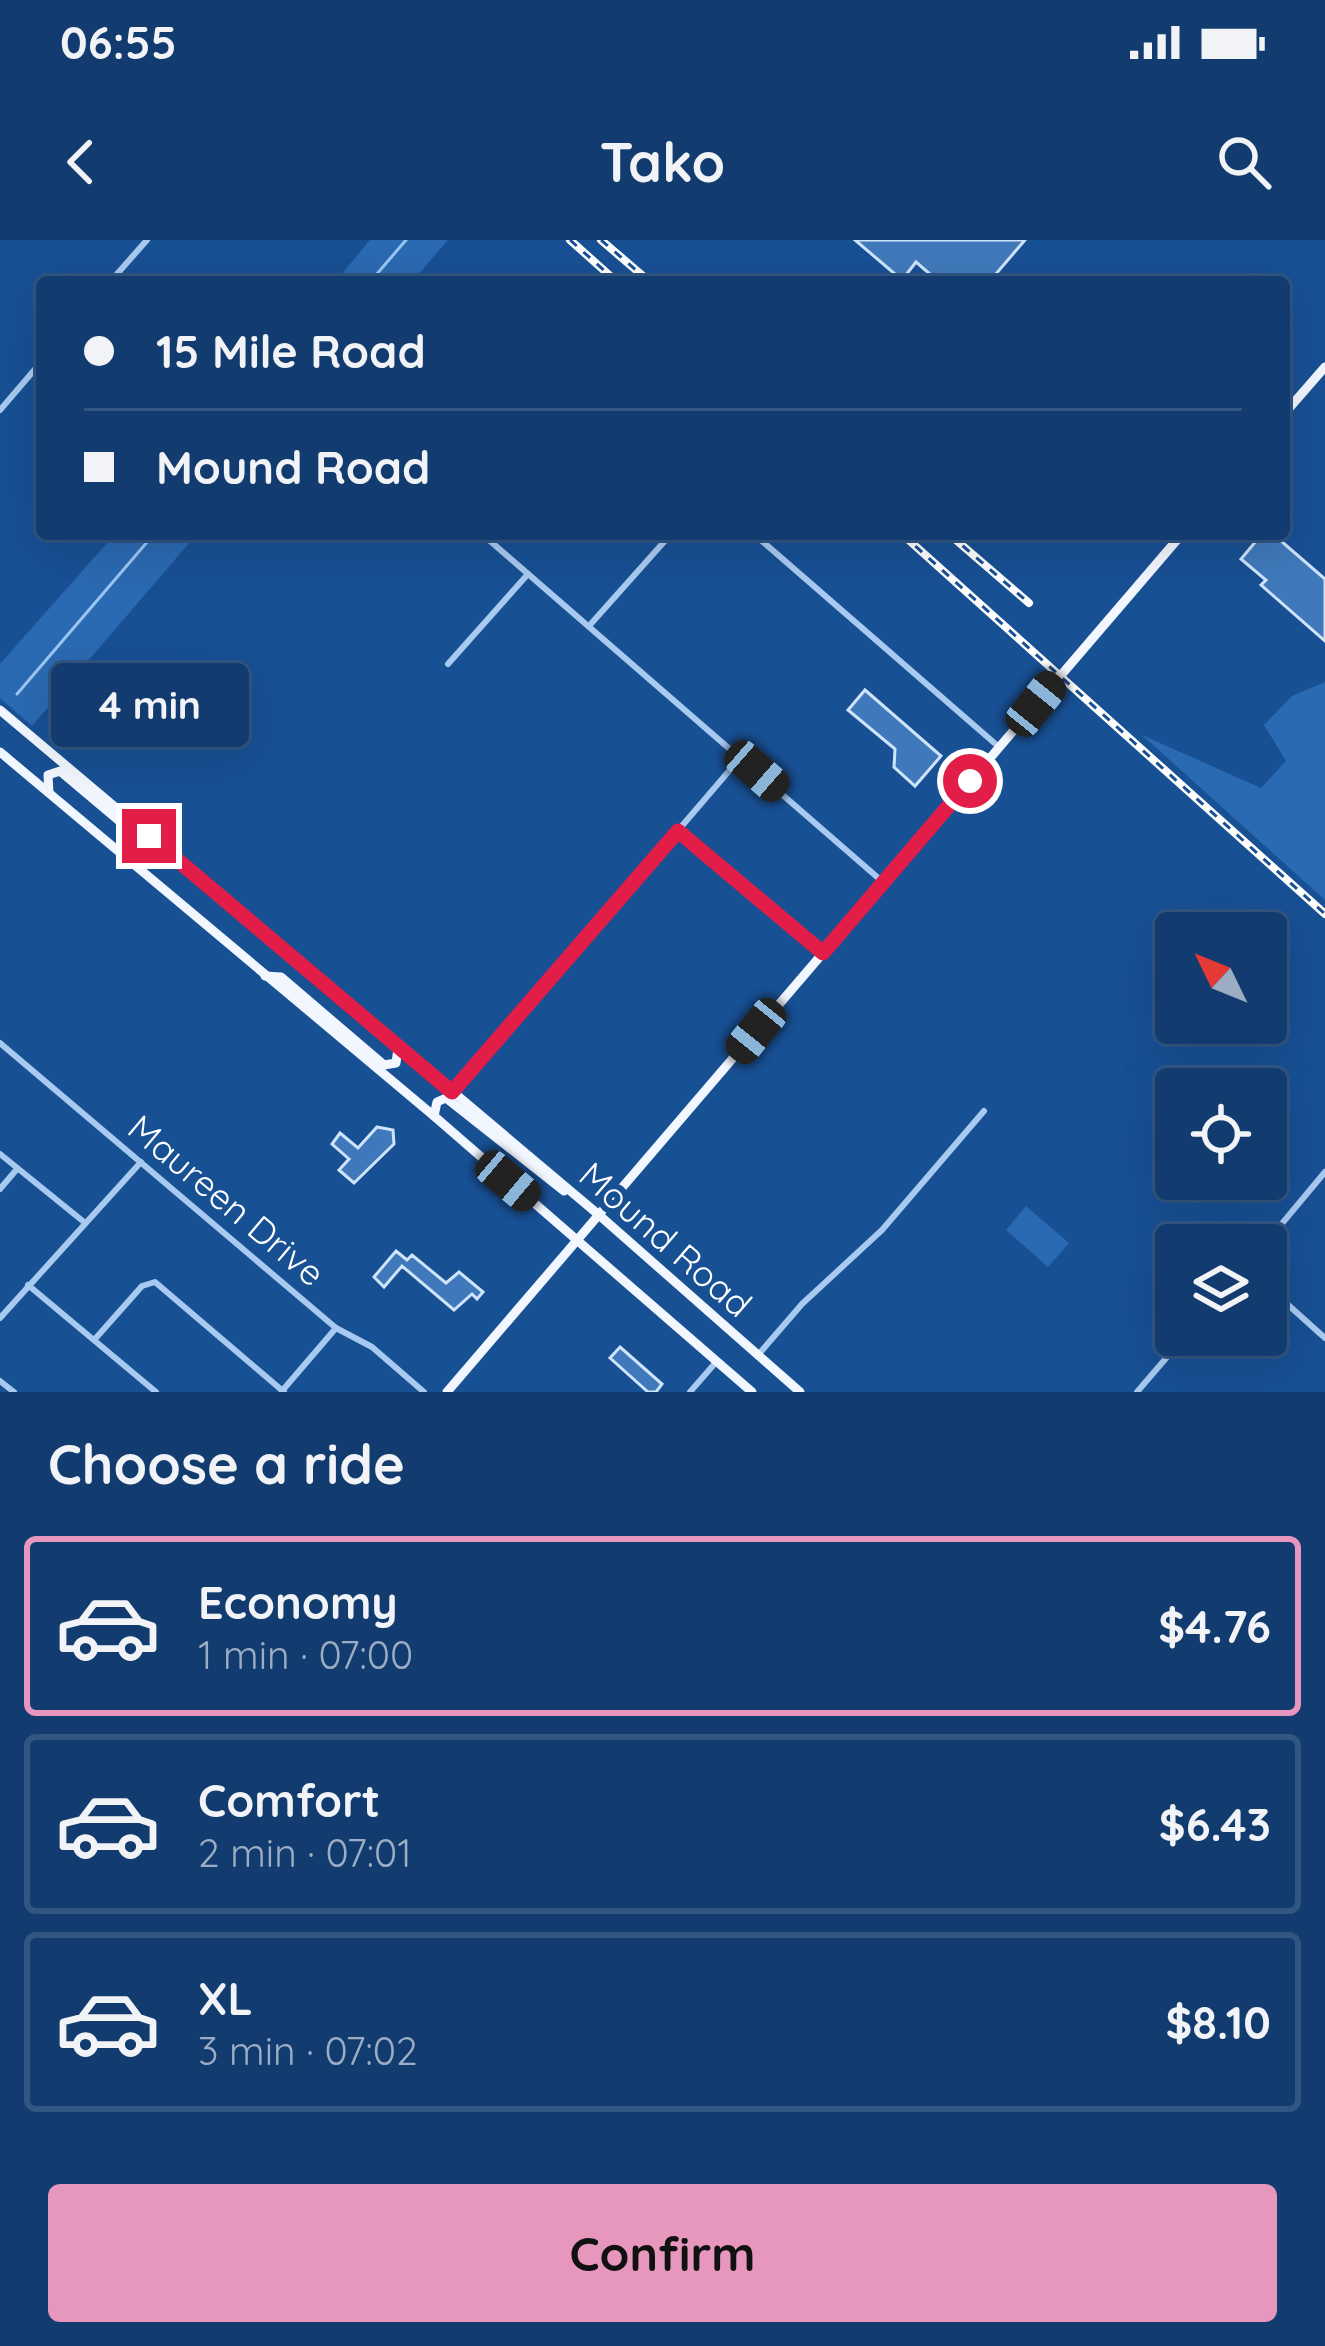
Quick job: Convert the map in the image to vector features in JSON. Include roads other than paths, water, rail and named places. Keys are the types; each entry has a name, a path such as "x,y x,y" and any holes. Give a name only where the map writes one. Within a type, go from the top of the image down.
{"main road":[{"path":"1290,407 1325,367"},
{"path":"447,1392 1177,540"},
{"name":"Mound Road","path":"0,710 598,1215 799,1392"},
{"name":"Mound Road","path":"0,752 434,1116 752,1392"},
{"path":"49,795 48,775 61,771 136,835 149,836"},
{"path":"265,976 281,977 384,1065 397,1063 397,1045"},
{"path":"434,1116 437,1102 446,1098 553,1186 575,1196"}],"street":[{"path":"115,276 147,240"},
{"path":"0,410 36,368"},
{"path":"489,540 884,883"},
{"path":"590,626 666,540"},
{"path":"761,540 999,747"},
{"path":"448,664 528,574"},
{"path":"452,1092 741,757"},
{"path":"680,829 823,953"},
{"name":"Maureen Drive","path":"0,1042 336,1328 375,1349 424,1392"},
{"path":"758,1355 802,1304 875,1237 984,1111"},
{"path":"0,1154 84,1222"},
{"path":"0,1318 141,1162"},
{"path":"0,1189 17,1168"},
{"path":"1282,1224 1325,1172"},
{"path":"95,1339 142,1286 155,1282 283,1391 336,1328"},
{"path":"28,1285 156,1392"},
{"path":"1287,1304 1325,1338"},
{"path":"1137,1392 1168,1356"},
{"path":"690,1392 716,1361"},
{"path":"0,1381 14,1392"}],"waterway":[{"path":"375,276 406,240"},
{"path":"17,694 149,540"}],"railway":[{"path":"570,240 610,276"},
{"path":"601,240 643,276"},
{"path":"909,540 1325,914"},
{"path":"956,540 1029,603"}]}
